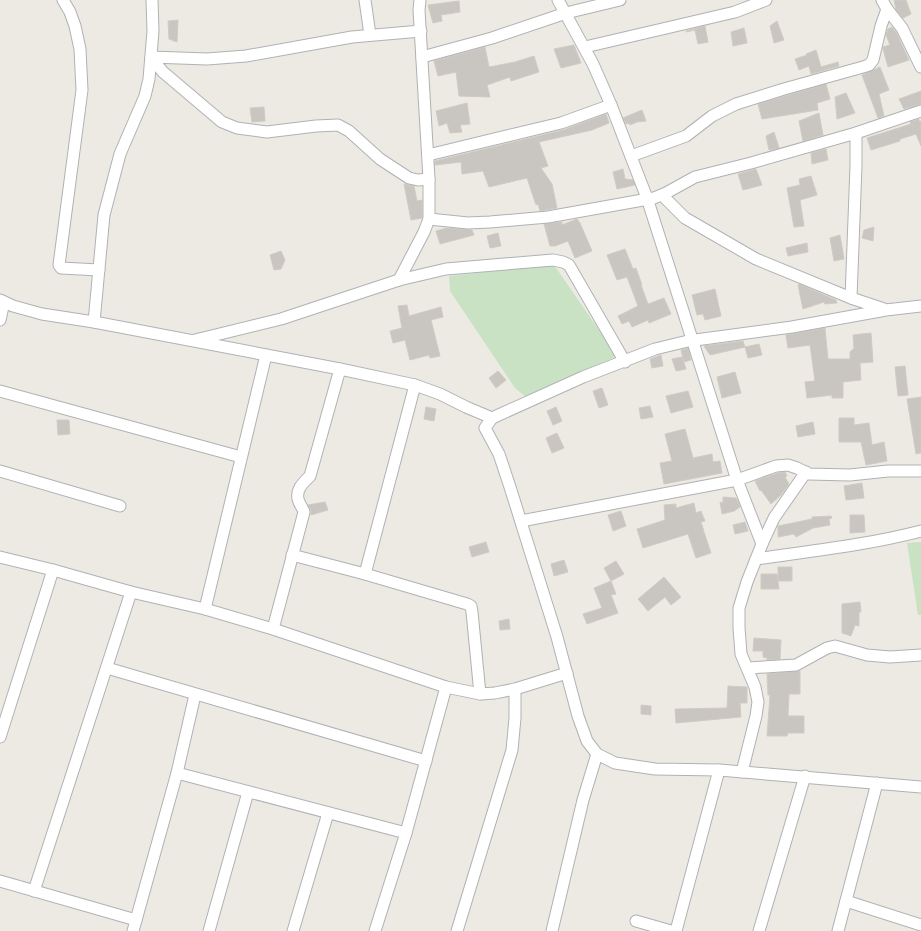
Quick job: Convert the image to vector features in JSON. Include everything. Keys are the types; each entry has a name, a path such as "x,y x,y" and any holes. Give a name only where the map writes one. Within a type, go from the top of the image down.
{"street":[{"path":"63,0 70,12 75,26 80,49 82,90 59,265 61,268 99,270"},
{"path":"94,322 104,215 120,154 145,96 153,57 152,2 164,0"},
{"path":"365,0 370,35"},
{"path":"399,280 429,220 429,179 420,31 420,0"},
{"path":"558,0 584,47 611,104 647,198 694,340 737,480 762,544"},
{"path":"422,57 492,38 566,13 620,0"},
{"path":"584,47 735,12 766,0"},
{"path":"884,4 902,28 921,67"},
{"path":"631,156 686,136 712,116 736,104 869,65 872,60 881,26 884,4"},
{"path":"153,57 207,59 246,56 352,37 420,31"},
{"path":"153,57 162,72 222,122 237,128 267,132 338,125 349,131 380,159 409,178 418,180 429,179"},
{"path":"428,155 561,122 611,104"},
{"path":"429,220 468,223 541,218 662,195 695,177 751,163 856,133 921,111"},
{"path":"851,298 856,133"},
{"path":"662,195 685,218 756,259 851,298 886,310"},
{"path":"190,341 282,319 399,280 446,269 553,260 569,265 625,362"},
{"path":"0,320 2,301 42,314 94,322 340,369 415,385 440,394 492,418"},
{"path":"921,306 886,310 792,327 694,340 655,349 625,362 583,377 492,418 485,428 499,454 521,521 586,741 597,754 615,763 655,769 719,770 921,786"},
{"path":"204,609 266,355"},
{"path":"273,629 304,512 298,501 298,492 302,484 310,476 340,369"},
{"path":"365,574 415,385"},
{"path":"0,391 241,457"},
{"path":"521,521 737,480 776,466 788,465 809,474 850,475 888,471 921,471"},
{"path":"0,471 120,506"},
{"path":"742,772 758,702 755,687 741,654 739,608 756,559 774,518 806,472"},
{"path":"756,559 838,547 921,531"},
{"path":"292,555 365,574 471,606 480,694"},
{"path":"0,557 131,592 204,609 273,629 446,687 480,694 515,689 567,673"},
{"path":"0,737 53,570"},
{"path":"34,891 131,592"},
{"path":"748,668 796,665 828,648 835,646 867,655 890,657 921,655"},
{"path":"107,668 195,695 426,761"},
{"path":"375,931 406,833 446,687"},
{"path":"458,931 512,750 515,718 515,689"},
{"path":"0,881 34,891 134,926 178,773 195,695"},
{"path":"552,931 583,800 597,754"},
{"path":"676,931 719,770"},
{"path":"178,773 406,833"},
{"path":"759,931 805,776"},
{"path":"838,931 876,783"},
{"path":"209,931 248,792"},
{"path":"293,931 328,813"},
{"path":"846,901 921,925"},
{"path":"636,920 671,931"}],"green space":[{"path":"554,265 617,356 526,397 515,388 450,291 449,276"},
{"path":"921,542 921,615 918,615 907,543"}],"building":[{"path":"894,0 906,0 911,14 903,18 896,10"},
{"path":"459,1 460,12 441,15 442,21 433,23 428,5"},
{"path":"178,20 177,42 169,39 168,21"},
{"path":"777,21 784,40 774,43 770,26"},
{"path":"705,26 708,42 698,44 695,30 686,32 686,31"},
{"path":"892,27 896,32 909,60 888,67 883,47 890,45 886,35 888,29"},
{"path":"744,28 747,43 733,46 731,32"},
{"path":"574,45 581,63 561,68 554,49"},
{"path":"485,47 489,67 515,62 534,56 539,72 511,81 510,77 487,85 490,97 459,96 456,72 438,76 434,61"},
{"path":"816,50 821,67 838,62 839,66 811,74 809,66 799,70 795,59"},
{"path":"880,67 889,90 879,94 884,116 878,118 862,75"},
{"path":"826,84 830,99 817,103 818,110 762,119 758,104"},
{"path":"921,91 921,104 904,109 899,99"},
{"path":"846,93 855,113 837,119 835,97"},
{"path":"467,103 470,124 460,125 462,132 450,133 447,123 439,126 436,111"},
{"path":"264,107 265,121 252,122 250,108"},
{"path":"642,110 646,121 637,122 630,125 629,123 626,124 623,118"},
{"path":"819,113 823,135 803,141 799,121"},
{"path":"606,114 609,123 592,130 539,142 548,166 541,168 552,184 557,208 540,211 538,204 536,205 527,178 489,187 483,171 462,174 461,162 435,165 435,161 563,130"},
{"path":"919,119 919,121 921,121 921,146 916,134 900,139 900,141 871,150 867,138 911,124 910,122"},
{"path":"774,132 779,148 769,150 766,136"},
{"path":"826,149 828,160 812,164 811,153"},
{"path":"623,169 625,179 633,180 635,185 617,189 613,172"},
{"path":"756,169 762,185 743,190 738,174"},
{"path":"811,176 817,195 800,200 804,226 794,227 787,188 800,185 799,179"},
{"path":"404,184 414,186 417,201 422,200 422,218 411,220"},
{"path":"577,219 592,251 575,258 568,241 555,246 550,246 544,224 562,222 562,225"},
{"path":"874,227 873,241 862,238 864,230"},
{"path":"447,228 472,230 474,235 440,244 436,231"},
{"path":"498,233 501,246 490,248 487,236"},
{"path":"840,235 844,259 834,261 830,238"},
{"path":"807,243 808,252 788,256 786,248"},
{"path":"625,249 633,269 636,268 648,304 664,298 671,314 649,323 648,320 632,327 629,321 622,324 618,316 638,306 627,277 617,280 607,255"},
{"path":"281,251 285,260 281,269 274,270 270,255"},
{"path":"799,284 836,300 837,303 825,304 824,302 803,309"},
{"path":"715,289 721,316 705,320 703,314 697,315 692,295"},
{"path":"407,305 409,316 441,307 443,317 431,320 440,356 430,358 429,355 410,360 405,340 393,343 390,331 402,328 398,306"},
{"path":"825,328 828,359 850,359 850,352 854,348 853,335 871,333 873,362 860,363 861,380 843,382 843,398 832,398 832,395 807,398 805,382 815,381 810,345 788,348 786,335"},
{"path":"743,341 745,347 710,355 704,346"},
{"path":"759,344 762,355 748,358 745,347"},
{"path":"688,348 691,360 684,362 681,350"},
{"path":"661,355 663,366 652,368 650,359"},
{"path":"682,357 686,369 676,371 672,359"},
{"path":"905,366 908,395 898,396 895,367"},
{"path":"498,371 506,380 496,388 489,378"},
{"path":"735,372 741,393 722,398 717,377"},
{"path":"602,388 608,405 599,408 593,391"},
{"path":"688,391 693,407 671,413 666,396"},
{"path":"921,397 921,453 916,454 907,399"},
{"path":"650,406 653,417 641,419 639,408"},
{"path":"426,407 436,409 434,421 424,419"},
{"path":"556,407 562,421 553,425 547,411"},
{"path":"839,418 854,418 854,425 869,423 872,445 884,442 887,461 866,465 861,442 839,442"},
{"path":"57,420 69,420 70,434 58,435"},
{"path":"813,422 815,434 798,437 796,426"},
{"path":"685,429 693,458 712,454 713,462 720,461 722,473 664,484 660,463 672,461 665,434"},
{"path":"557,433 564,448 552,453 546,438"},
{"path":"785,472 787,476 785,477 789,484 781,495 771,504 761,490 760,491 755,481"},
{"path":"862,483 864,498 846,500 844,486"},
{"path":"723,497 736,498 740,507 734,511 722,514 720,502 723,503"},
{"path":"325,502 328,510 311,515 311,510 308,505"},
{"path":"694,503 696,513 701,511 705,521 701,522 704,531 702,533 704,532 711,553 696,558 688,534 643,548 637,529 665,520 664,505 676,504 676,508"},
{"path":"621,511 626,526 613,531 608,515"},
{"path":"850,515 864,515 865,532 850,533"},
{"path":"831,516 832,518 829,519 830,525 813,528 796,537 794,534 778,537 778,526 812,519 812,517"},
{"path":"745,522 748,531 735,534 733,525"},
{"path":"486,542 489,552 472,557 469,547"},
{"path":"564,560 568,572 554,576 551,564"},
{"path":"616,561 624,574 611,581 604,568"},
{"path":"778,567 792,567 792,581 778,581"},
{"path":"761,574 777,574 779,589 761,589"},
{"path":"664,577 681,597 671,605 665,597 648,611 638,599"},
{"path":"611,581 616,594 611,595 618,613 587,624 583,614 602,608 594,588"},
{"path":"860,602 861,612 859,612 859,626 855,625 851,636 842,633 842,604"},
{"path":"509,619 510,629 500,630 499,621"},
{"path":"754,638 781,640 780,659 767,660 767,658 763,657 763,651 753,651"},
{"path":"800,671 800,694 789,694 788,716 804,716 804,733 788,733 787,736 767,736 770,695 768,695 767,674"},
{"path":"728,686 747,687 747,703 740,703 741,717 676,723 675,709 727,708"},
{"path":"641,705 651,706 651,715 641,714"}]}
